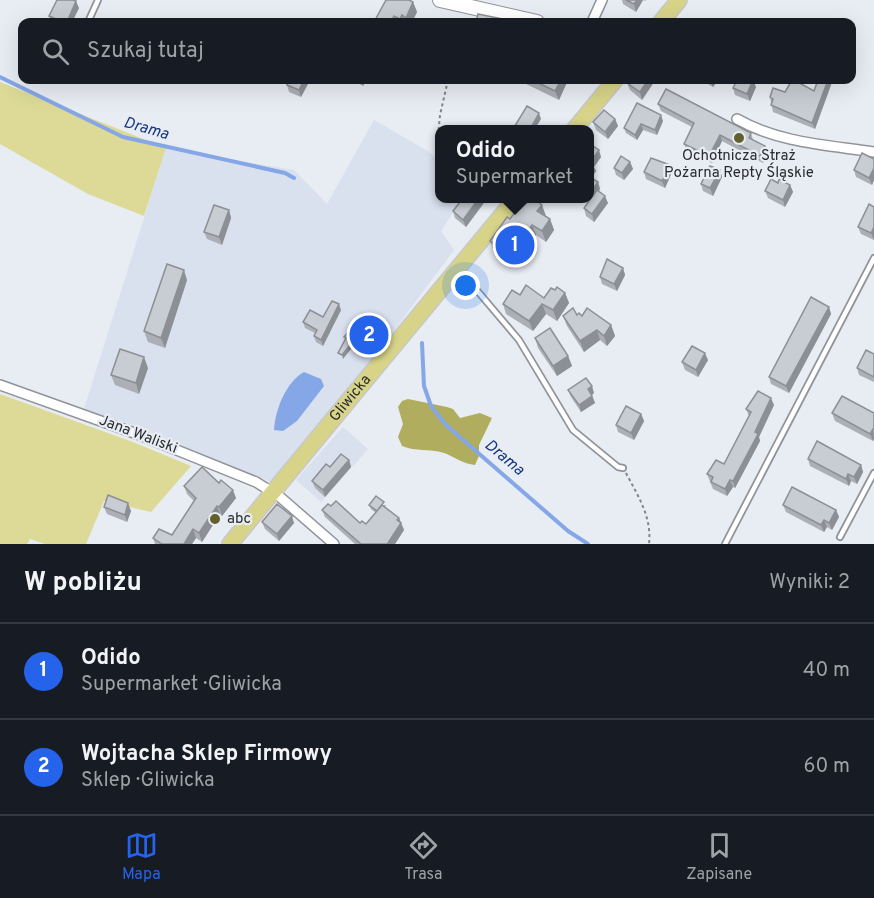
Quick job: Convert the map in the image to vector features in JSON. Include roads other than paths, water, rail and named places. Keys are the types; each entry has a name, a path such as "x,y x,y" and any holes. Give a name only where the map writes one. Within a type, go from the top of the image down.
{"main road":[{"path":"664,18 679,0"},
{"path":"577,125 612,84"},
{"name":"Gliwicka","path":"230,544 512,203"}],"street":[{"path":"440,0 519,18"},
{"path":"594,18 602,0"},
{"path":"737,119 755,130 779,137 874,152"},
{"name":"Jana Waliski","path":"0,385 137,434 256,482 273,492 334,544"}],"lane":[{"path":"90,18 98,0"},
{"path":"725,544 874,258"},
{"path":"456,271 469,281 519,340 573,430 618,467 623,468"},
{"path":"840,537 874,473"}],"water":[{"path":"304,372 321,379 324,386 297,421 283,431 274,430 277,414 287,389"}],"waterway":[{"name":"Drama","path":"0,77 123,137 285,173 294,178"},
{"name":"Drama","path":"422,343 424,386 431,406 446,425 568,531 588,544"}],"place":[{"name":"Ochotnicza Straż Pożarna Repty Śląskie","path":"739,138"},
{"name":"Odido","path":"515,245"},
{"name":"Wojtacha Sklep Firmowy","path":"369,335"},
{"name":"abc","path":"215,519"}]}
